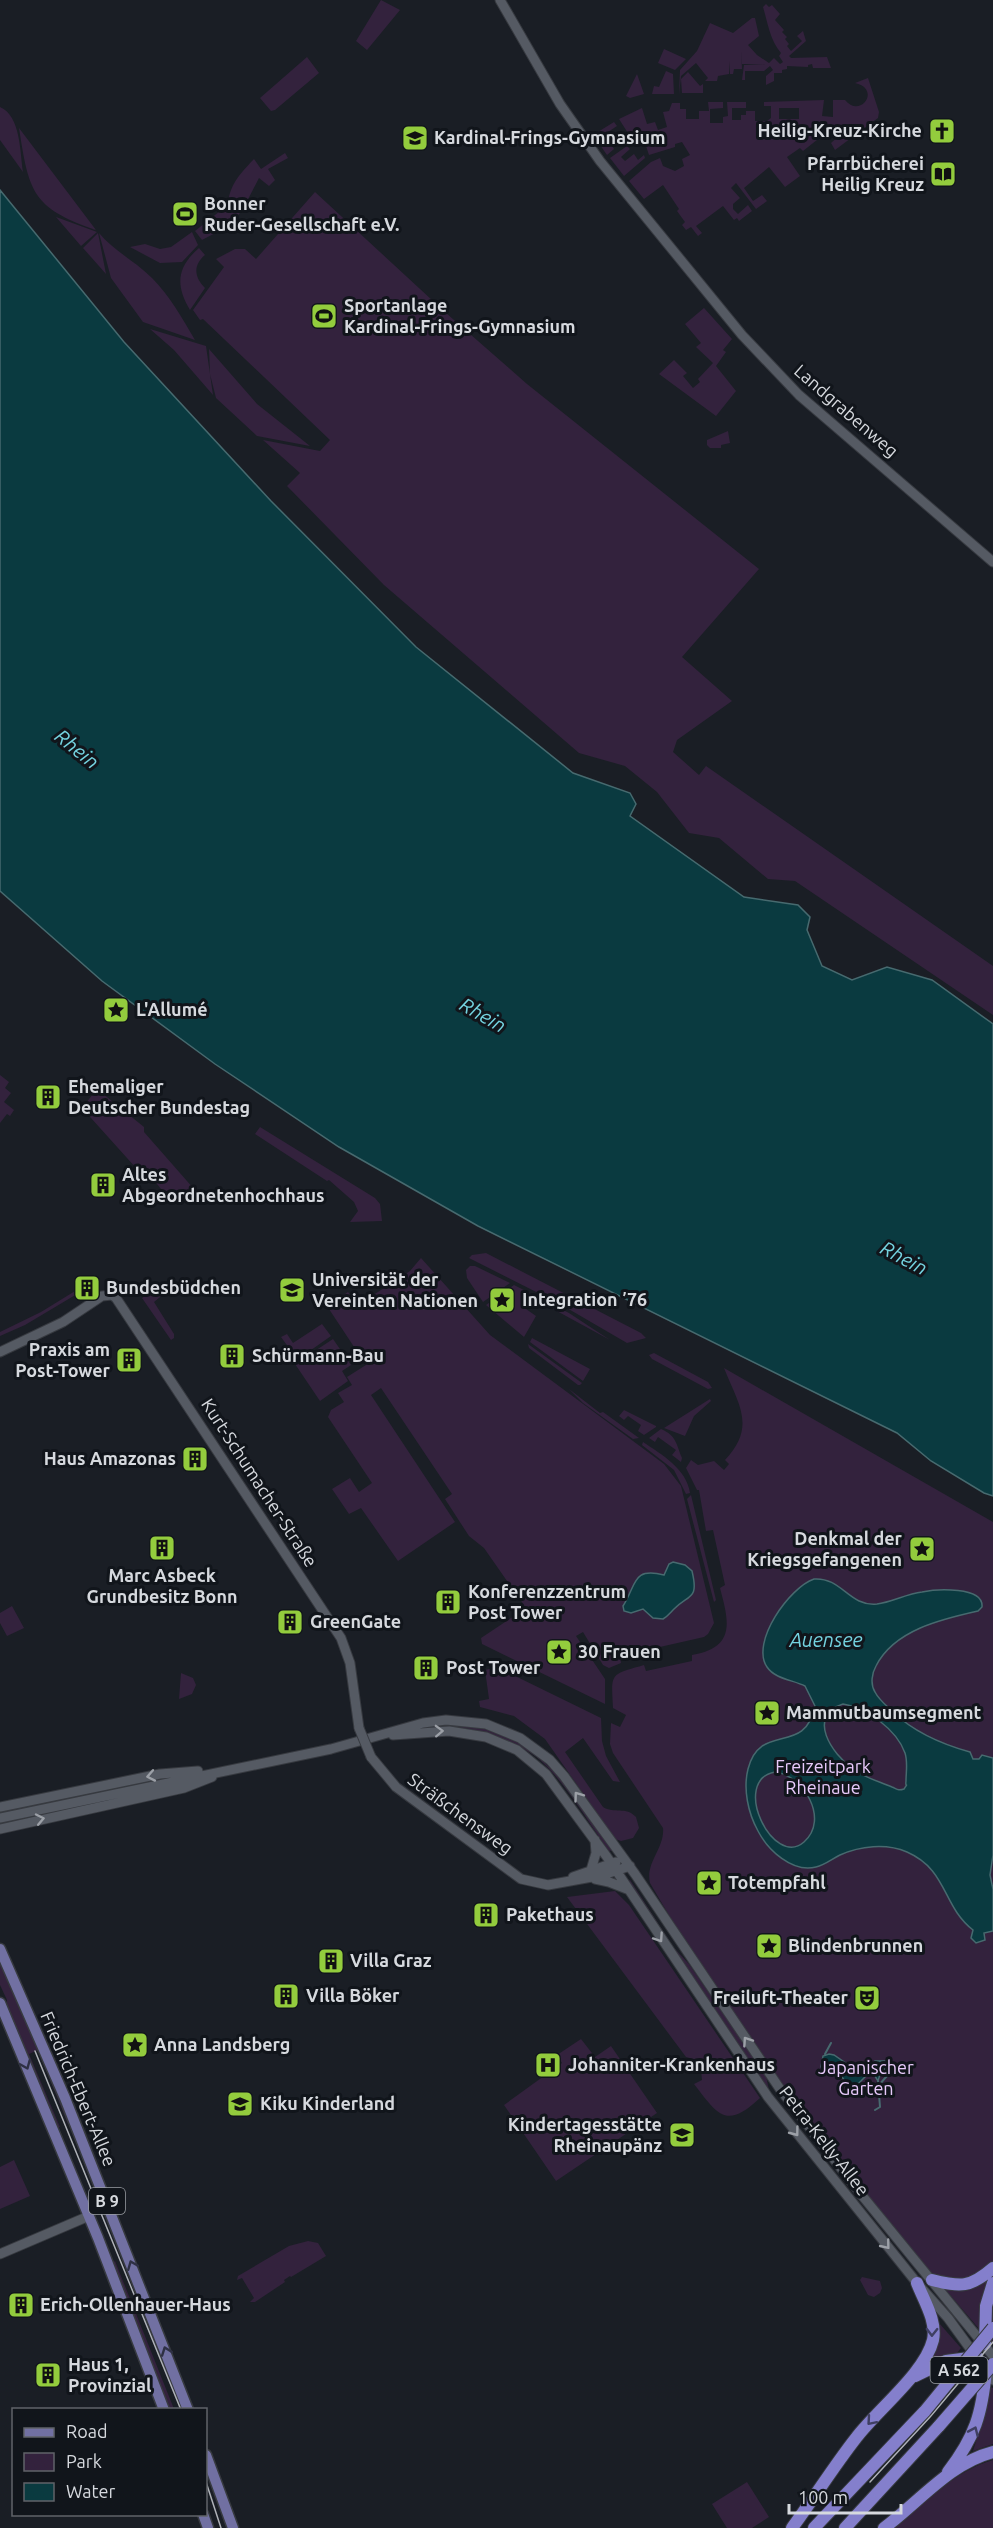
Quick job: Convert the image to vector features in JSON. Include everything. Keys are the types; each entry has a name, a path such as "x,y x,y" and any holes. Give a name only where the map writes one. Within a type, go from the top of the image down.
{"highway":[{"path":"932,2280 961,2286 972,2283 993,2268"},
{"path":"792,2528 856,2438 911,2378 928,2351 933,2331 932,2321 917,2283"},
{"path":"941,2480 962,2454 979,2420 988,2361 986,2306 993,2283"},
{"name":"A 562","path":"814,2528 925,2411 993,2328"},
{"path":"911,2378 929,2367 946,2361 988,2361"},
{"name":"A 562","path":"845,2528 939,2427 988,2361"},
{"path":"884,2528 941,2480 977,2456 993,2452"}],"main road":[{"name":"Landgrabenweg","path":"500,0 560,104 600,161 689,273 763,358 799,395 993,562"},
{"name":"Kurt-Schumacher-Straße","path":"0,1352 42,1333 102,1296 112,1295 329,1616 341,1638 350,1663 354,1703"},
{"name":"Sträßchensweg","path":"354,1703 359,1728 371,1757 396,1788 521,1879 539,1885 560,1883 585,1879 614,1868"},
{"name":"Petra-Kelly-Allee","path":"381,1736 411,1725 446,1720 486,1724 520,1738 550,1760 627,1863 780,2089 860,2193 932,2280 988,2361"},
{"name":"Petra-Kelly-Allee","path":"381,1736 462,1732 486,1737 529,1758 546,1774 595,1840 768,2097 917,2283 988,2361"},
{"path":"0,1818 381,1736"},
{"path":"0,1807 160,1774 231,1770"},
{"path":"0,1829 184,1788 231,1770"},
{"path":"591,1870 596,1853 595,1840"},
{"path":"614,1868 627,1863"},
{"name":"Sträßchensweg","path":"560,1883 591,1870 614,1868"},
{"path":"585,1879 609,1882 627,1889"},
{"name":"Friedrich-Ebert-Allee","path":"0,1949 65,2098 166,2348 188,2408"},
{"name":"B 9","path":"0,2003 89,2216 164,2408"},
{"path":"0,2254 89,2216"},
{"path":"207,2459 233,2528"}],"green space":[{"path":"381,0 400,10 367,50 356,41"},
{"path":"766,4 769,7 772,5 780,14 775,20 784,30 782,32 787,37 785,39 789,44 787,46 791,51 802,41 797,36 803,31 806,41 789,56 791,58 827,57 831,68 813,68 812,64 808,67 787,66 782,73 774,73 774,81 766,85 766,76 773,70 770,66 764,71 745,71 745,80 742,80 744,65 766,64 742,64 741,51 742,69 734,69 733,74 730,74 729,61 729,74 718,76 717,81 705,81 708,78 696,63 681,76 679,95 680,70 697,51 710,23 733,33 755,18 759,36 748,45 769,63 774,58 780,64 783,62 768,26 763,7"},
{"path":"664,49 686,59 675,70 658,63"},
{"path":"307,57 319,73 271,111 260,98"},
{"path":"666,71 673,74 674,94 652,94 654,86 659,87"},
{"path":"688,72 700,86 703,84 703,93 682,93 681,79"},
{"path":"637,74 644,94 630,98 626,96"},
{"path":"868,78 879,112 878,118 835,150 831,143 840,135 834,127 830,127 803,151 800,148 787,157 800,176 785,187 769,167 744,188 753,201 762,195 767,201 756,209 736,183 731,188 740,198 733,204 733,209 738,214 748,205 752,211 739,221 737,218 734,220 723,206 696,226 702,233 698,236 691,227 686,230 682,225 685,222 677,211 679,209 663,185 644,199 629,181 651,162 660,158 663,166 675,171 684,166 682,159 690,155 682,142 675,144 675,147 649,155 643,137 633,141 619,119 642,108 647,124 655,122 658,130 667,127 663,112 669,111 672,103 680,103 680,109 686,109 686,119 699,119 699,111 709,111 708,102 723,102 723,108 710,109 710,123 723,123 723,117 728,116 727,102 746,102 746,108 732,108 732,120 741,120 741,115 746,115 746,111 755,111 755,121 767,121 771,118 771,106 764,106 764,102 824,100 822,116 833,117 833,100 845,100 857,106 866,101 867,91 863,86 855,83","holes":["779,108 799,108 799,119 779,119"]},
{"path":"0,107 12,118 16,127 23,172 0,140"},
{"path":"614,122 617,126 605,134 614,149 607,155 593,135"},
{"path":"19,128 96,230 58,214 37,195 26,168"},
{"path":"627,146 630,149 621,157 625,161 634,154 638,160 644,155 645,158 624,176 610,158"},
{"path":"285,153 288,158 268,169 275,180 269,186 259,178 242,211 225,228 202,240 195,231 220,211 226,212 234,183 254,159 261,169"},
{"path":"315,192 527,384 759,569 682,657 732,701 677,740 673,752 699,775 706,766 993,966 993,1015 795,881 768,879 719,838 689,833 657,792 625,766 579,753 384,585 287,486 300,473 263,440 320,451 330,440 203,319 200,320 193,310 224,267 216,259 235,249 245,249 256,259"},
{"path":"56,217 97,232 81,246"},
{"path":"192,232 198,245 182,262 160,263 130,247 145,244 160,249 171,247"},
{"path":"98,233 106,274 83,248"},
{"path":"99,233 158,285 195,340 143,322 111,278"},
{"path":"199,248 205,255 198,263 196,271 205,288 190,310 182,292 181,277 186,262"},
{"path":"704,308 732,339 723,350 726,352 716,366 736,391 716,416 659,374 674,360 687,373 683,376 693,388 713,363 696,347 701,343 685,324"},
{"path":"150,329 206,346 213,395 174,350"},
{"path":"209,349 257,404 310,446 257,436 216,398 210,374"},
{"path":"728,431 730,443 721,445 721,448 710,448 707,445 707,440"},
{"path":"0,1075 9,1082 5,1088 11,1093 4,1102 14,1110 10,1116 7,1114 0,1123"},
{"path":"97,1089 144,1127 144,1132 194,1189 181,1200 161,1189 145,1169 136,1168 82,1108"},
{"path":"260,1127 375,1198 380,1204 382,1221 350,1222 358,1211 354,1202 329,1180 327,1181 255,1134"},
{"path":"486,1253 641,1333 646,1338 627,1343 560,1304 469,1258 472,1255"},
{"path":"421,1258 490,1335 664,1464 681,1486 714,1623 704,1637 620,1656 621,1663 609,1668 603,1665 583,1632 576,1636 605,1679 605,1704 482,1644 481,1638 526,1608 484,1548 469,1536 445,1499 452,1494 381,1388 371,1395 455,1522 398,1561 361,1508 349,1514 332,1489 350,1478 359,1492 372,1483 328,1417 331,1410 344,1402 338,1393 352,1385 347,1377 366,1365 327,1306 348,1292 358,1305 410,1271"},
{"path":"470,1266 475,1266 510,1283 483,1302 467,1278 466,1270"},
{"path":"160,1285 165,1293 154,1302 174,1334 171,1340 142,1298"},
{"path":"514,1285 569,1313 610,1340 533,1298 526,1309 536,1316 524,1337 486,1305"},
{"path":"80,1288 82,1291 25,1325 0,1336 0,1332 41,1312"},
{"path":"322,1324 331,1336 304,1355 289,1348 281,1337 287,1334 293,1343"},
{"path":"532,1338 590,1369 583,1381 530,1342"},
{"path":"333,1339 351,1365 342,1371 348,1381 320,1401 295,1364"},
{"path":"528,1344 582,1383 578,1385 529,1348"},
{"path":"654,1353 708,1382 712,1388 708,1389 652,1359 649,1355"},
{"name":"Freizeitpark Rheinaue","path":"724,1368 993,1522 993,2345 900,2235 811,2122 768,2064 687,1945 650,1883 650,1869 661,1842 663,1828 613,1753 610,1744 611,1723 620,1727 626,1715 613,1708 612,1688 615,1677 644,1665 646,1671 692,1661 692,1655 716,1646 723,1639 726,1631 726,1612 720,1588 725,1585 713,1530 706,1531 699,1490 686,1468 691,1460 698,1465 714,1461 724,1470 729,1464 725,1460 735,1448 740,1436 742,1415"},
{"path":"569,1389 600,1413 603,1412 639,1438 633,1439 583,1403"},
{"path":"710,1399 711,1401 694,1416 685,1436 664,1428"},
{"path":"624,1410 656,1427 644,1435 638,1431 641,1425 628,1416 624,1420 619,1416"},
{"path":"661,1429 675,1441 682,1458 681,1462 672,1455 676,1450 658,1437 655,1442 649,1438"},
{"path":"643,1442 679,1469 688,1484 690,1493 686,1494 674,1470 642,1445"},
{"path":"691,1495 716,1600 714,1602 687,1499"},
{"path":"12,1606 24,1628 7,1636 0,1623 0,1613"},
{"path":"497,1667 601,1718 602,1741 606,1756 620,1782 613,1781 583,1738 565,1752 603,1807 628,1812 636,1817 639,1828 633,1838 621,1841 615,1839 545,1739 514,1716 480,1707 479,1701 489,1699 485,1670"},
{"path":"181,1673 193,1678 196,1685 192,1694 179,1699"},
{"path":"452,1724 493,1731 531,1751 562,1780 613,1850 609,1851 568,1791 532,1754 503,1739 472,1729 450,1727 412,1730 412,1728"},
{"path":"630,1880 674,1948 689,1964 766,2076 769,2090 627,1882"},
{"path":"615,1891 629,1905 760,2098 739,2114 723,2115 702,2095 694,2084 702,2080 700,2061 686,2057 567,1897"},
{"path":"0,1962 71,2123 68,2124 38,2050 29,2054 60,2127 58,2128 7,2008 7,2000 0,1985"},
{"path":"581,2039 595,2057 611,2046 657,2113 556,2181 504,2105 562,2063 557,2055"},
{"path":"14,2160 30,2196 0,2209 0,2167"},
{"path":"308,2241 318,2243 326,2256 290,2276 284,2280 285,2282 255,2302 250,2302 254,2298 242,2278 237,2280 238,2276 289,2246"},
{"path":"115,2261 174,2408 168,2408 112,2263"},
{"path":"862,2277 880,2281 882,2288 880,2293 874,2297 868,2295 860,2280"},
{"path":"939,2323 961,2348 957,2353 931,2360"},
{"path":"988,2386 993,2388 993,2444 973,2451 980,2429"},
{"path":"993,2460 993,2528 893,2528 966,2471"},
{"path":"747,2482 769,2517 752,2528 727,2528 712,2504"}],"water":[{"name":"Rhein","path":"0,190 124,342 271,501 416,647 573,773 630,793 636,804 630,816 744,897 798,905 810,917 807,930 822,966 852,980 887,967 932,980 993,1024 993,1496 984,1493 931,1461 897,1433 478,1226 339,1147 215,1064 102,981 0,891"},
{"path":"673,1562 685,1565 692,1571 694,1587 691,1595 663,1619 653,1618 643,1609 631,1613 624,1611 623,1606 641,1575 654,1573 664,1575 669,1564"},
{"name":"Auensee","path":"814,1579 832,1582 852,1597 867,1604 883,1603 916,1593 938,1590 968,1592 981,1600 982,1607 978,1611 935,1622 894,1643 876,1666 872,1682 873,1689 881,1700 919,1732 970,1752 973,1759 979,1759 982,1755 993,1758 993,1855 990,1875 993,1889 993,1931 984,1933 985,1940 976,1943 971,1938 973,1930 955,1910 938,1878 930,1868 907,1852 890,1847 856,1849 819,1866 798,1867 774,1852 758,1831 749,1809 746,1793 748,1769 754,1755 762,1746 772,1741 793,1736 802,1731 810,1721 815,1706 805,1686 784,1679 770,1671 763,1656 768,1630 775,1617 784,1604 804,1584","holes":["843,1704 861,1710 880,1721 901,1744 907,1763 907,1785 904,1789 898,1790 862,1775 837,1754 826,1735 824,1726 826,1717 832,1710","775,1772 795,1781 810,1799 814,1811 811,1833 804,1842 792,1847 780,1844 769,1834 756,1805 756,1790 762,1778"]},
{"path":"829,2054 853,2068 863,2063 862,2068 868,2069 875,2061 887,2061 888,2067 881,2071 878,2081 873,2073 867,2075 855,2087 847,2085 841,2075 833,2076 821,2067 823,2056"}],"waterway":[{"path":"825,2054 831,2043"},
{"path":"878,2086 887,2076 888,2067"},
{"path":"875,2110 880,2107 878,2081"}],"tram line":[{"path":"35,2051 180,2408"},
{"path":"870,2482 930,2417 993,2342"},
{"path":"207,2485 221,2528"}],"place":[{"name":"Heilig-Kreuz-Kirche","path":"942,131"},
{"name":"Kardinal-Frings-Gymnasium","path":"415,138"},
{"name":"Pfarrbücherei Heilig Kreuz","path":"943,174"},
{"name":"Bonner Ruder-Gesellschaft e.V.","path":"185,214"},
{"name":"Sportanlage Kardinal-Frings-Gymnasium","path":"324,316"},
{"name":"L'Allumé","path":"116,1010"},
{"name":"Ehemaliger Deutscher Bundestag","path":"48,1097"},
{"name":"Altes Abgeordnetenhochhaus","path":"103,1185"},
{"name":"Bundesbüdchen","path":"87,1288"},
{"name":"Universität der Vereinten Nationen","path":"292,1290"},
{"name":"Integration ʼ76","path":"502,1300"},
{"name":"Schürmann-Bau","path":"232,1356"},
{"name":"Praxis am Post-Tower","path":"129,1360"},
{"name":"Haus Amazonas","path":"195,1459"},
{"name":"Marc Asbeck Grundbesitz Bonn","path":"162,1548"},
{"name":"Denkmal der Kriegsgefangenen","path":"922,1549"},
{"name":"Konferenzzentrum Post Tower","path":"448,1602"},
{"name":"GreenGate","path":"290,1622"},
{"name":"30 Frauen","path":"559,1652"},
{"name":"Post Tower","path":"426,1668"},
{"name":"Mammutbaumsegment","path":"767,1713"},
{"name":"Totempfahl","path":"709,1883"},
{"name":"Pakethaus","path":"486,1915"},
{"name":"Blindenbrunnen","path":"769,1946"},
{"name":"Villa Graz","path":"331,1961"},
{"name":"Villa Böker","path":"286,1996"},
{"name":"Freiluft-Theater","path":"867,1998"},
{"name":"Anna Landsberg","path":"135,2045"},
{"name":"Johanniter-Krankenhaus","path":"548,2065"},
{"name":"Kiku Kinderland","path":"240,2104"},
{"name":"Kindertagesstätte Rheinaupänz","path":"682,2135"},
{"name":"Erich-Ollenhauer-Haus","path":"21,2305"},
{"name":"Haus 1, Provinzial","path":"48,2375"}],"park label":[{"name":"Japanischer Garten","path":"866,2078"}]}
